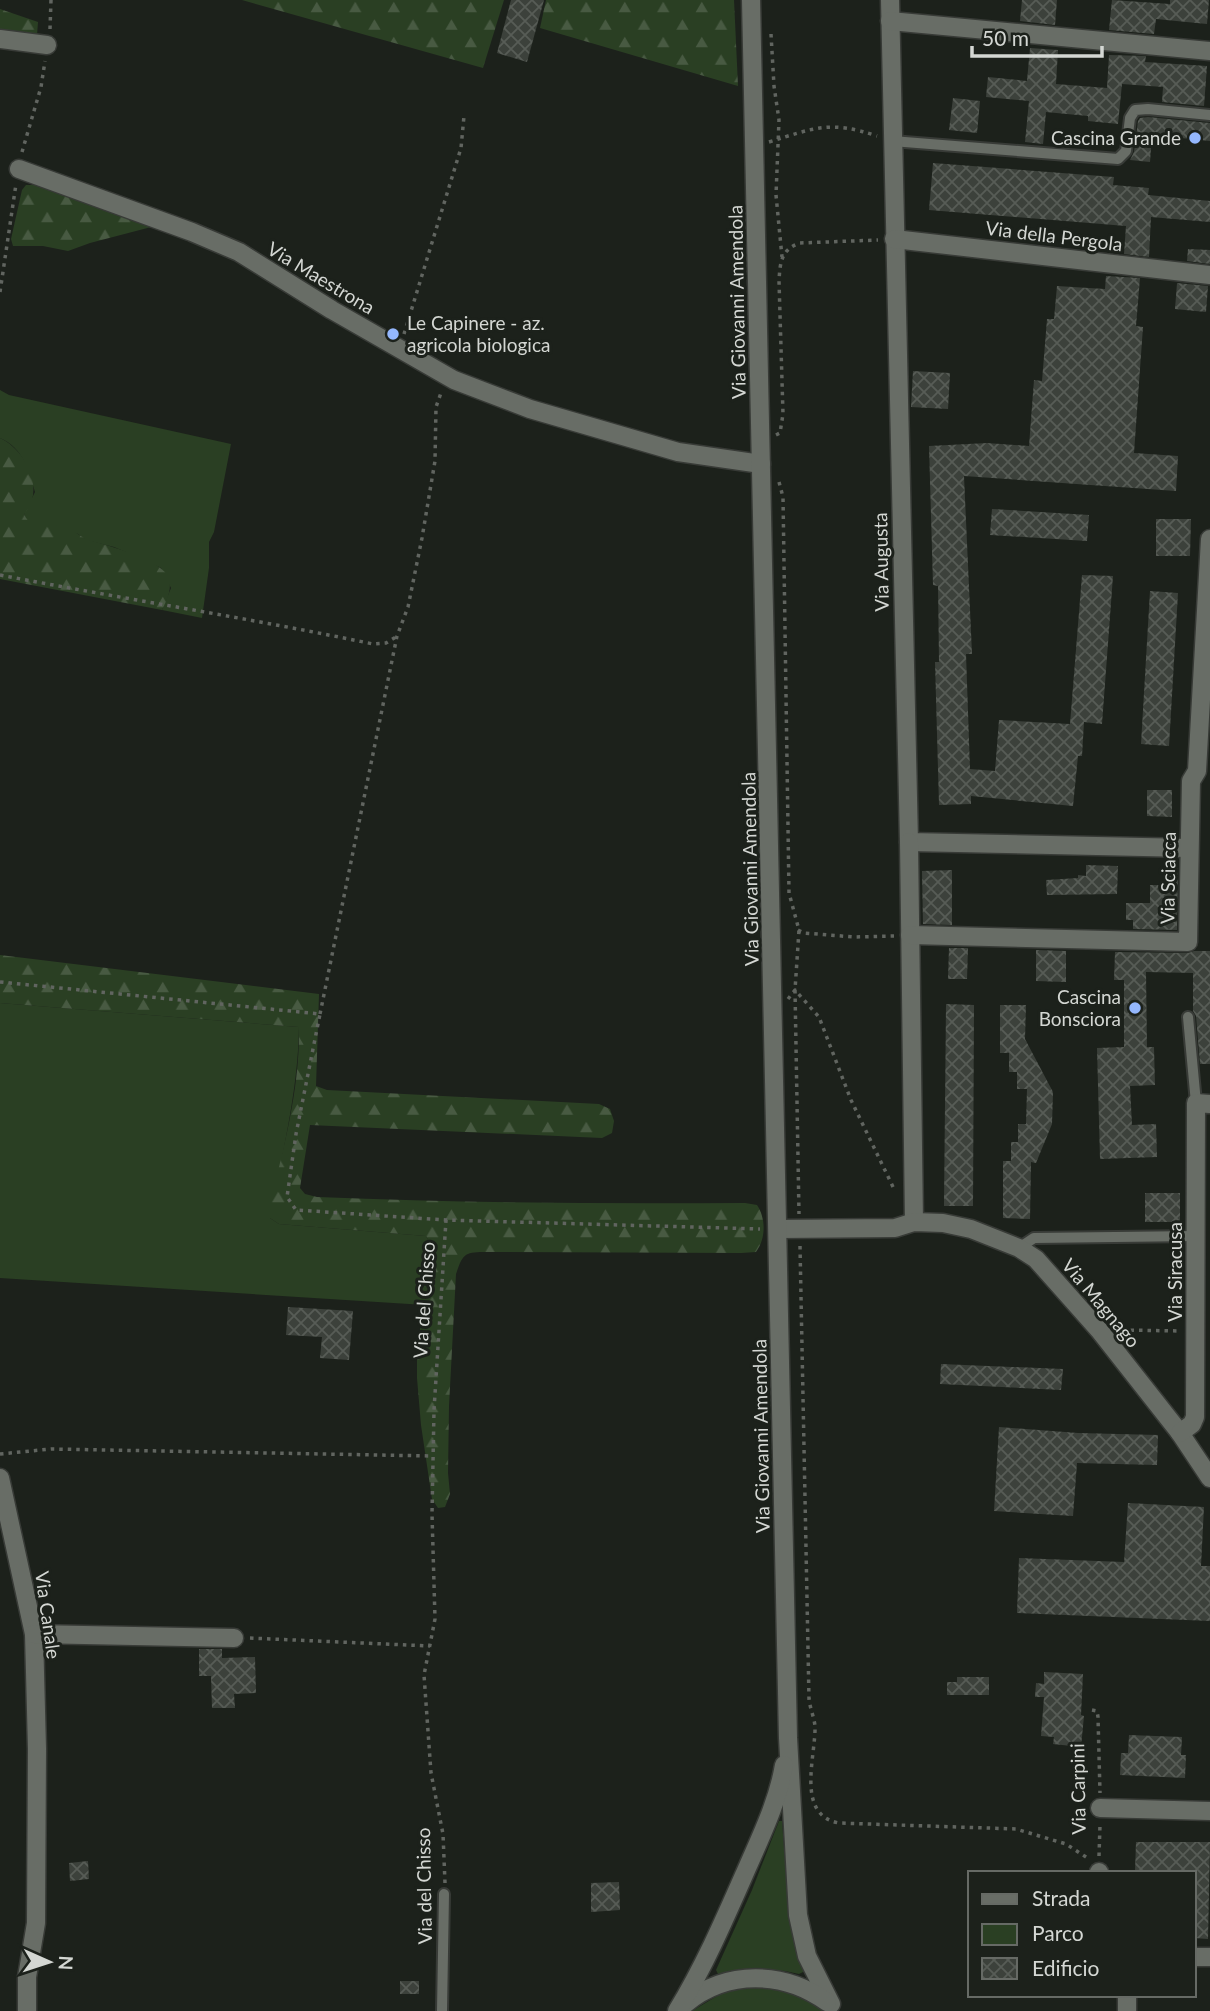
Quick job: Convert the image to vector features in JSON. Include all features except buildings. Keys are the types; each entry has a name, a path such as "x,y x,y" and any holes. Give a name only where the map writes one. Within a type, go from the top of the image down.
{"street":[{"name":"Via Giovanni Amendola","path":"751,0 788,1738 799,1922 807,1956 834,2008"},
{"name":"Via Augusta","path":"890,0 909,842"},
{"path":"890,21 1210,51"},
{"path":"0,39 47,45"},
{"name":"Via Maestrona","path":"19,169 192,232 239,252 454,380 530,409 678,452 761,464"},
{"name":"Via della Pergola","path":"894,239 1210,275"},
{"name":"Via Sciacca","path":"910,935 1188,942 1191,780 1203,772 1210,539"},
{"path":"914,1222 909,842 1189,848"},
{"name":"Via Siracusa","path":"1180,1433 1192,1424 1195,1417 1203,1331 1196,1236 1203,1103"},
{"name":"Via Magnago","path":"778,1229 895,1228 914,1222 960,1226 1019,1248 1036,1259 1099,1330 1180,1433 1210,1478"},
{"name":"Via Canale","path":"0,1478 34,1634 37,1749 36,1923 27,1977 27,2011"},
{"path":"34,1634 234,1637"},
{"name":"Via Giovanni Amendola","path":"678,2011 709,1955 764,1830 780,1784 788,1738"},
{"path":"1100,1808 1210,1811"},
{"name":"Via Giovanni Amendola","path":"678,2011 703,1992 718,1985 751,1978 785,1981 802,1986 834,2008"}],"lane":[{"path":"892,141 1118,159 1126,151 1130,118 1135,110 1210,115"},
{"name":"Via Siracusa","path":"1188,1017 1203,1103"},
{"path":"1019,1248 1034,1238 1196,1236"},
{"name":"Via del Chisso","path":"442,2011 444,1894"}],"path":[{"path":"0,292 19,169 41,87 51,0"},
{"path":"761,445 780,433 783,414 779,281 782,259 776,195 779,120 771,34"},
{"path":"401,350 411,306 461,148 464,116"},
{"path":"755,143 826,126 859,130 892,141"},
{"path":"782,259 790,246 800,243 894,239"},
{"name":"Via del Chisso","path":"444,1894 443,1834 431,1773 424,1675 435,1619 433,1456 446,1220 296,1210 286,1197 296,1134 397,636 408,607 435,461 438,398 445,386 454,380"},
{"path":"761,464 778,474 783,496 789,893 799,930 795,990 809,1699 815,1727 810,1782 816,1807 823,1817 839,1823 1005,1827 1034,1832 1075,1849 1089,1859 1098,1871"},
{"path":"0,575 282,625 373,644 386,643 397,636"},
{"path":"771,900 788,911 799,930 804,933 854,937 910,935"},
{"path":"0,982 320,1014"},
{"path":"795,990 819,1017 857,1113 898,1195"},
{"path":"446,1220 778,1229"},
{"path":"1099,1330 1203,1331"},
{"path":"0,1454 51,1449 433,1456"},
{"path":"234,1637 430,1646"},
{"name":"Via Carpini","path":"1092,1710 1097,1711 1098,1717 1099,1871"}],"green space":[{"path":"242,0 504,0 483,68"},
{"path":"546,0 734,0 738,86 540,28"},
{"path":"0,9 38,22 37,35 0,32"},
{"path":"26,185 35,185 136,216 155,226 68,251 43,246 13,246 11,239 22,190"},
{"path":"0,390 9,395 231,444 214,532 209,542 209,568 202,618 162,610 171,588 161,568 114,547 86,540 55,525 34,525 27,521 24,514 35,492 20,454 0,438"},
{"path":"0,438 18,452 30,472 33,494 24,514 27,519 31,523 66,527 86,539 134,554 157,565 165,572 170,583 162,610 0,579"},
{"path":"0,955 319,994 316,1086 327,1090 599,1104 610,1109 614,1121 612,1133 602,1138 310,1125 300,1188 305,1194 317,1197 478,1202 745,1203 757,1205 760,1210 764,1228 762,1241 756,1252 741,1253 474,1252 466,1255 456,1274 449,1406 450,1494 445,1507 438,1508 432,1499 417,1378 417,1356 430,1243 426,1236 279,1224 270,1218 269,1207 294,1095 299,1027 0,1003"},
{"path":"0,1003 299,1027 293,1099 270,1218 279,1224 426,1236 430,1243 425,1305 0,1278"},
{"path":"779,1821 782,1821 791,1916 805,1971 799,1974 756,1969 718,1974 716,1970"},
{"path":"756,1986 802,1996 825,2011 692,2011 722,1993"}],"place":[{"name":"Cascina Grande","path":"1195,138"},
{"name":"Le Capinere - az. agricola biologica","path":"393,334"},
{"name":"Cascina Bonsciora","path":"1135,1008"}]}
